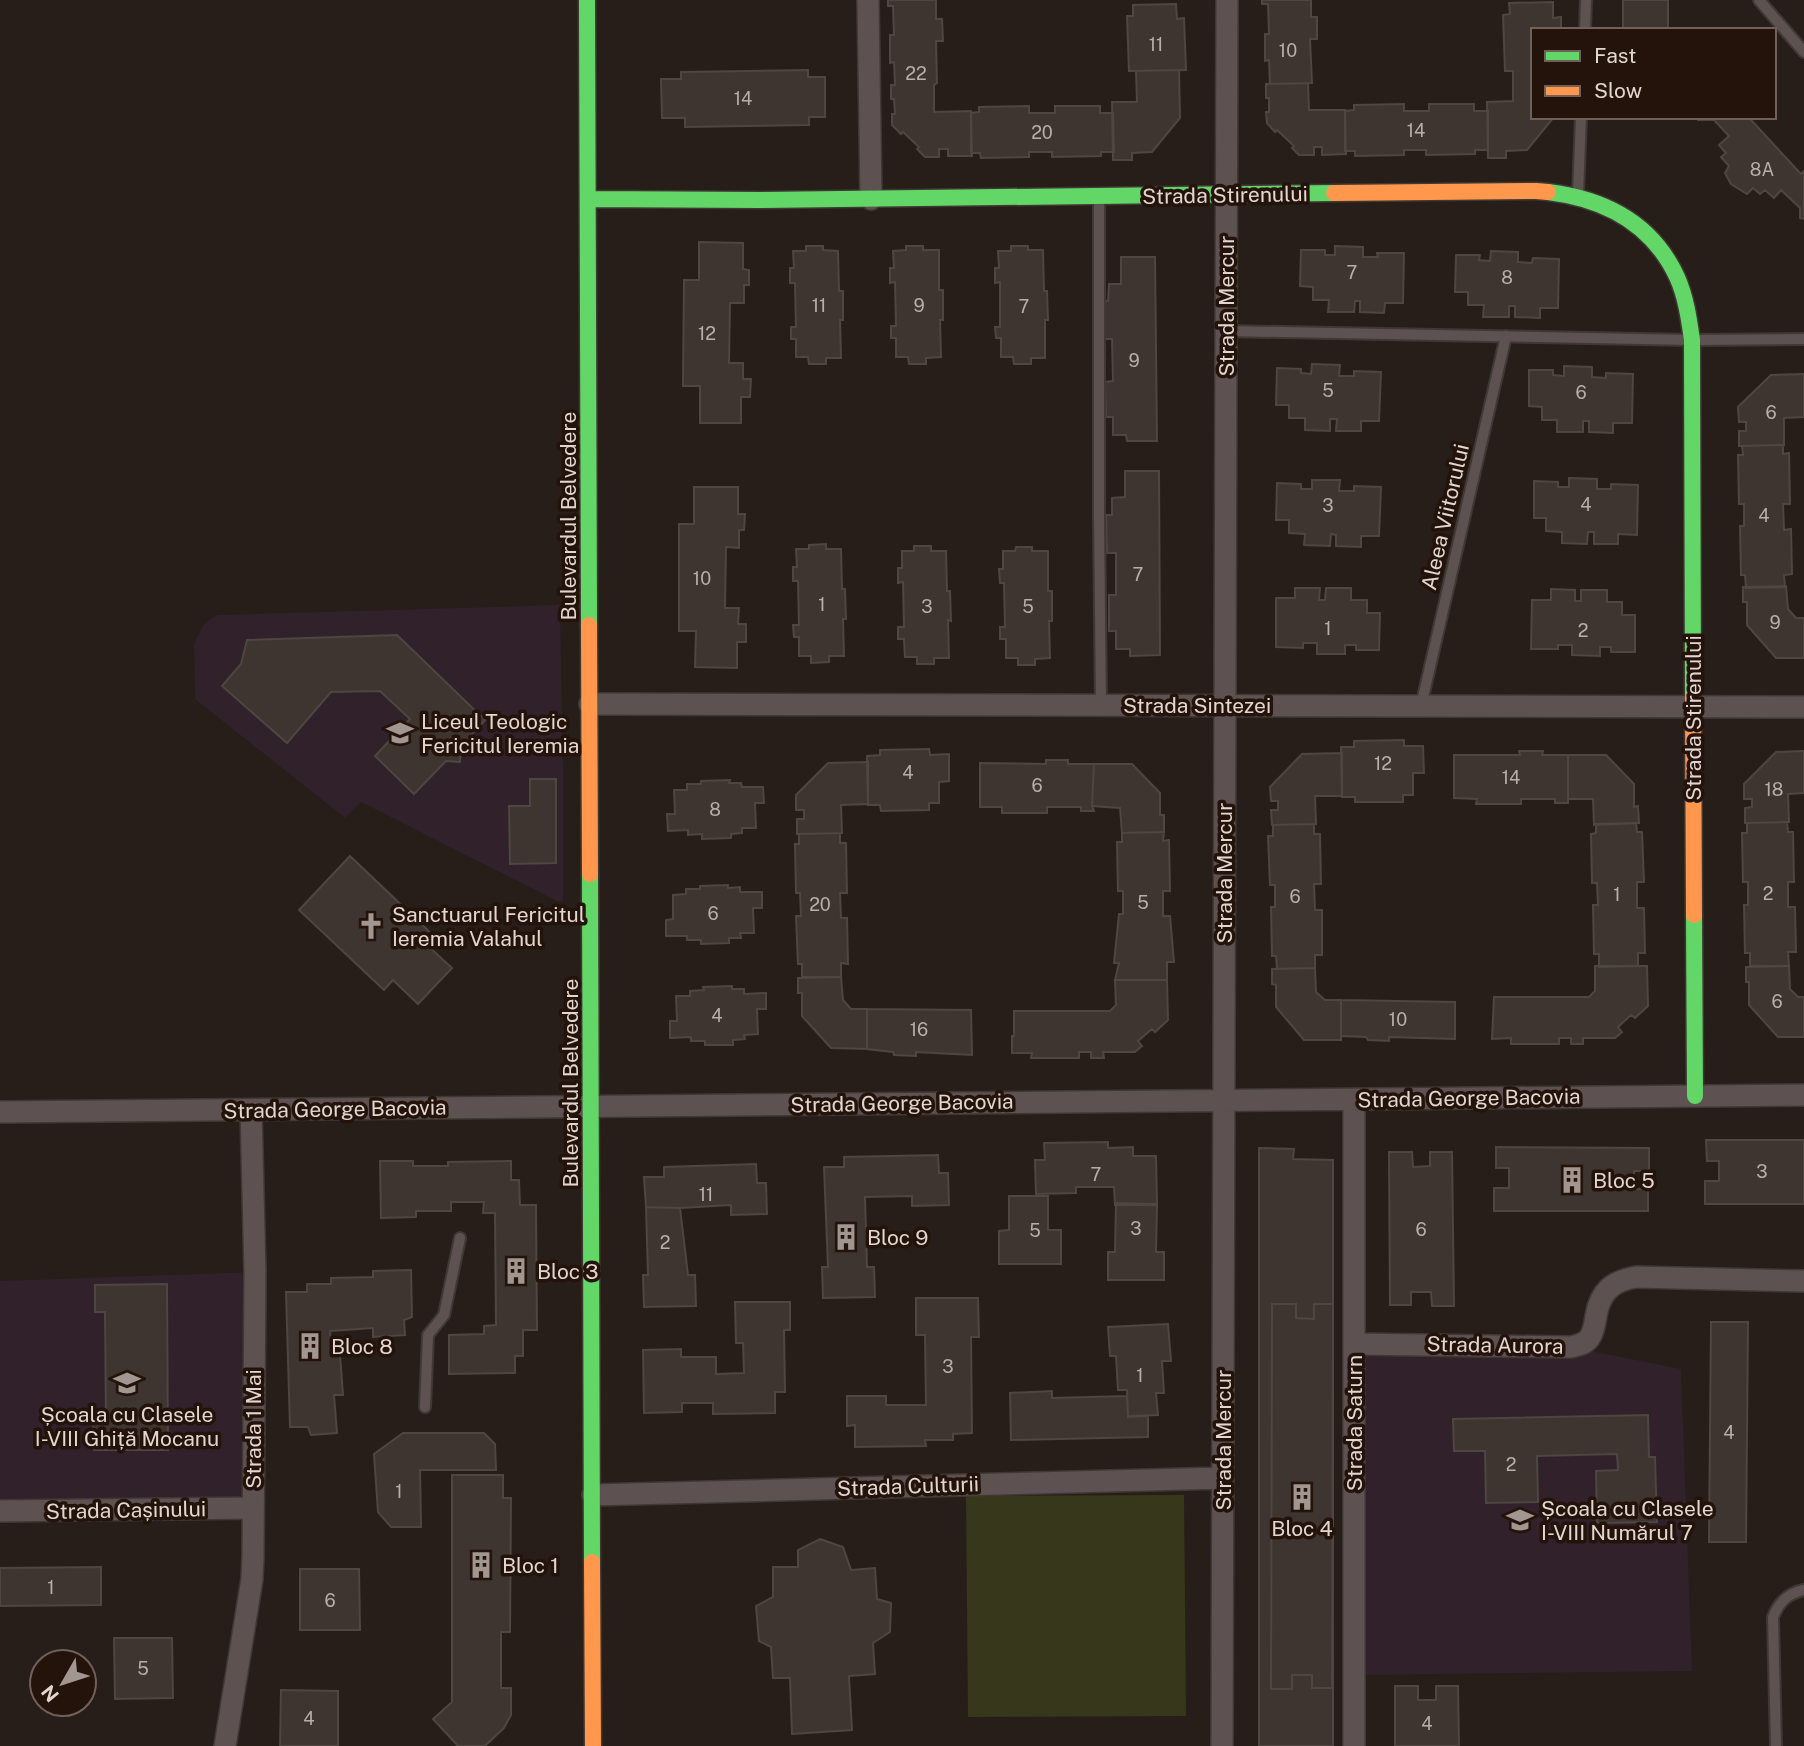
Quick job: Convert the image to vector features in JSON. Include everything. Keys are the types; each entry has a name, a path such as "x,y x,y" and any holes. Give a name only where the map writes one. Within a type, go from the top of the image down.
{"street":[{"name":"Bulevardul Belvedere","path":"587,0 593,1746"},
{"path":"868,0 871,199"},
{"name":"Strada Mercur","path":"1222,1746 1227,0"},
{"name":"Strada Stirenului","path":"588,199 871,199 1536,191 1558,192 1602,204 1643,229 1667,257 1685,298 1692,340 1695,1096"},
{"name":"Strada Sintezei","path":"590,704 1804,707"},
{"name":"Strada George Bacovia","path":"0,1112 1804,1095"},
{"name":"Strada Saturn","path":"1354,1099 1354,1746"},
{"name":"Strada 1 Mai","path":"225,1746 252,1579 255,1272 251,1110"},
{"name":"Strada Aurora","path":"1354,1343 1571,1347 1583,1344 1590,1338 1598,1304 1605,1293 1622,1279 1636,1277 1804,1281"},
{"name":"Strada Culturii","path":"593,1495 1223,1478"},
{"name":"Strada Cașinului","path":"0,1511 253,1508"}],"lane":[{"path":"1585,28 1586,0"},
{"path":"1759,0 1804,52"},
{"path":"1578,197 1581,119"},
{"path":"1099,197 1098,519 1101,705"},
{"path":"1226,331 1692,340 1804,339"},
{"name":"Aleea Viitorului","path":"1422,706 1506,336"},
{"path":"425,1407 428,1335 444,1315 460,1238"},
{"path":"1776,1746 1773,1617 1776,1608 1790,1594 1804,1590"}],"shaded area":[{"name":"Liceul Teologic Fericitul Ieremia","path":"560,605 563,901 557,901 361,802 345,818 195,699 194,644 202,627 218,615"},
{"name":"Școala cu Clasele I-VIII Ghiță Mocanu","path":"255,1272 253,1486 235,1500 0,1501 0,1281"},
{"name":"Școala cu Clasele I-VIII Numărul 7","path":"1354,1344 1571,1347 1681,1369 1692,1671 1354,1675"},
{"path":"1184,1495 1186,1716 968,1717 966,1496"}],"building":[{"path":"888,0 936,0 936,19 942,19 943,41 936,41 937,83 934,85 934,112 971,111 972,156 948,156 948,149 939,149 939,157 925,157 917,149 919,147 892,125 892,114 895,114 891,85 895,85 894,62 890,63 890,35 894,35 893,6 888,6"},
{"path":"1262,0 1311,0 1311,17 1317,17 1317,39 1310,39 1312,83 1270,84 1269,60 1265,61 1265,34 1269,34 1268,4 1262,4"},
{"path":"1623,0 1668,0 1668,28 1623,28"},
{"path":"1553,2 1553,18 1561,17 1561,28 1531,28 1531,119 1552,119 1527,150 1506,151 1506,158 1488,158 1487,102 1513,101 1513,71 1505,71 1503,15 1510,14 1509,3"},
{"path":"1176,4 1177,19 1184,18 1186,70 1129,71 1127,16 1133,16 1133,5"},
{"path":"808,70 808,77 825,77 825,117 809,117 809,125 685,127 685,118 662,118 661,79 681,79 681,72"},
{"path":"1179,70 1180,118 1152,152 1132,153 1132,160 1113,160 1112,102 1137,102 1136,71"},
{"path":"1308,83 1309,110 1345,110 1346,154 1322,155 1322,147 1314,147 1314,155 1299,155 1292,148 1294,146 1267,123 1269,98 1266,98 1266,84"},
{"path":"1404,104 1404,111 1429,111 1429,104 1474,104 1474,111 1488,111 1488,150 1475,150 1475,154 1426,155 1426,150 1404,150 1404,155 1355,156 1355,151 1345,151 1345,111 1354,110 1354,105"},
{"path":"1029,106 1029,113 1055,113 1055,106 1100,106 1100,113 1113,113 1114,152 1101,152 1101,156 1052,157 1052,152 1029,152 1029,157 981,158 980,153 971,153 971,113 979,112 979,107"},
{"path":"1752,119 1801,174 1804,171 1804,219 1800,218 1800,208 1781,190 1774,198 1765,190 1760,194 1753,188 1747,194 1731,184 1725,173 1729,166 1721,157 1726,153 1719,145 1729,136 1714,120 1698,120"},
{"path":"699,242 743,243 743,269 749,270 749,285 744,285 744,303 730,303 729,363 743,363 743,379 751,379 750,397 741,397 741,423 700,423 700,386 683,386 684,280 699,280"},
{"path":"806,246 823,246 823,250 838,251 839,291 843,291 843,320 840,320 841,358 826,358 826,364 809,364 808,357 796,357 796,339 791,339 791,327 796,327 795,283 790,283 790,268 794,268 793,251 806,251"},
{"path":"906,246 939,250 939,290 943,290 943,320 940,320 941,357 926,358 926,364 909,364 908,357 896,357 896,338 891,338 891,326 896,326 895,282 890,283 890,268 894,268 893,251 906,250"},
{"path":"1011,246 1028,246 1028,250 1043,250 1048,320 1045,320 1045,358 1031,358 1031,364 1014,364 1013,357 1001,357 1001,338 996,338 995,327 1000,327 1000,282 995,283 995,268 999,268 998,251 1011,251"},
{"path":"1335,246 1363,247 1363,257 1378,257 1377,253 1404,253 1403,303 1385,303 1384,313 1360,312 1360,301 1355,301 1354,312 1328,312 1329,300 1313,300 1313,287 1300,286 1301,250 1325,250 1325,255 1335,255"},
{"path":"1491,251 1518,252 1518,262 1532,263 1533,258 1559,259 1558,308 1540,308 1540,318 1515,317 1515,306 1509,306 1509,317 1483,317 1484,305 1468,305 1468,292 1455,292 1456,255 1480,255 1479,260 1490,261"},
{"path":"1121,257 1155,257 1157,441 1127,441 1126,435 1113,435 1113,417 1106,417 1105,382 1113,381 1112,339 1103,339 1103,301 1108,301 1109,284 1121,284"},
{"path":"1312,364 1340,365 1339,376 1354,376 1354,371 1381,372 1379,421 1361,421 1361,431 1336,431 1337,419 1330,419 1330,431 1305,430 1305,418 1289,418 1289,405 1276,405 1277,368 1301,369 1301,373 1311,374"},
{"path":"1564,366 1592,367 1592,377 1606,378 1606,373 1633,374 1632,423 1613,423 1613,433 1589,432 1589,421 1583,421 1583,432 1557,432 1557,420 1542,420 1542,407 1529,406 1529,370 1553,370 1553,375 1564,376"},
{"path":"1804,374 1804,417 1784,418 1784,445 1739,446 1739,431 1746,431 1746,422 1739,422 1738,407 1771,375"},
{"path":"1783,445 1783,454 1789,453 1790,504 1783,504 1784,530 1791,529 1792,574 1784,575 1785,587 1746,588 1745,575 1741,575 1740,526 1744,526 1744,504 1739,504 1738,455 1743,455 1742,446"},
{"path":"1125,471 1159,471 1160,655 1130,656 1130,649 1116,649 1116,631 1109,631 1109,595 1116,595 1116,553 1107,553 1106,515 1112,515 1112,498 1125,497"},
{"path":"1569,478 1597,479 1597,489 1611,489 1611,484 1638,485 1637,535 1618,534 1618,544 1594,544 1594,532 1588,532 1587,544 1562,543 1562,532 1546,531 1546,518 1534,518 1534,481 1558,482 1558,487 1569,487"},
{"path":"1312,480 1340,480 1339,491 1354,491 1354,486 1381,487 1379,536 1361,536 1361,547 1336,546 1336,535 1331,534 1330,546 1304,545 1305,534 1289,533 1289,520 1276,520 1277,483 1301,484 1301,489 1312,489"},
{"path":"694,487 738,487 738,514 745,514 744,530 739,530 739,548 726,547 725,608 739,608 738,624 746,624 746,642 737,642 737,668 695,667 696,631 679,631 679,524 694,524"},
{"path":"826,544 826,549 841,549 846,619 843,619 844,656 829,656 829,662 811,663 811,656 799,656 799,637 794,637 793,625 799,625 798,581 793,581 793,567 797,567 796,549 809,549 809,545"},
{"path":"914,546 931,546 931,551 946,551 951,621 948,620 949,658 934,658 934,664 917,664 917,657 905,657 904,639 898,639 898,627 904,627 903,582 898,583 898,568 902,568 902,551 914,551"},
{"path":"1016,547 1048,551 1048,591 1052,591 1052,621 1049,621 1050,658 1035,659 1035,665 1018,665 1018,658 1006,658 1006,639 1000,639 1000,627 1005,627 1004,583 1000,583 999,569 1003,569 1003,551 1015,551"},
{"path":"1786,586 1788,609 1796,618 1804,618 1804,658 1776,658 1747,625 1747,602 1743,602 1743,587"},
{"path":"1295,588 1320,588 1319,600 1325,600 1326,588 1351,588 1351,600 1367,600 1367,613 1380,613 1379,650 1356,650 1356,645 1345,645 1345,654 1317,654 1317,643 1303,643 1303,648 1276,647 1276,598 1295,598"},
{"path":"1551,589 1575,590 1575,601 1581,601 1581,590 1607,590 1607,602 1622,602 1622,615 1635,615 1635,652 1611,652 1611,647 1600,647 1600,656 1572,655 1572,645 1558,645 1558,649 1531,649 1532,600 1551,600"},
{"path":"397,635 485,720 461,746 460,762 446,761 414,794 375,756 410,719 380,691 331,692 287,743 222,686 241,664 247,640"},
{"path":"1404,740 1404,746 1423,746 1424,773 1413,773 1413,795 1403,795 1403,802 1355,802 1355,797 1342,797 1341,747 1354,747 1354,741"},
{"path":"929,749 930,755 949,754 949,781 939,782 939,803 929,803 929,810 881,811 880,805 868,805 867,756 880,755 880,750"},
{"path":"1519,751 1543,751 1542,755 1568,755 1568,803 1555,803 1555,799 1521,799 1521,804 1476,804 1477,799 1454,798 1454,755 1520,755"},
{"path":"1804,751 1804,793 1788,794 1789,822 1745,823 1745,808 1752,807 1752,799 1744,799 1744,784 1776,752"},
{"path":"1342,753 1342,796 1315,796 1316,824 1272,825 1271,810 1278,810 1278,801 1271,801 1270,787 1302,754"},
{"path":"1568,755 1606,755 1634,784 1634,807 1638,806 1639,823 1594,825 1593,799 1568,799"},
{"path":"1046,760 1068,760 1068,764 1094,764 1094,811 1081,811 1081,807 1047,807 1047,813 1002,813 1002,807 980,807 980,763 1046,764"},
{"path":"868,762 868,804 841,805 842,833 797,834 797,819 804,819 804,810 796,810 796,795 828,763"},
{"path":"1094,764 1132,764 1160,793 1160,815 1164,815 1164,832 1122,833 1120,808 1092,806"},
{"path":"530,779 556,779 556,863 510,864 509,806 530,806"},
{"path":"730,780 729,783 741,783 742,787 763,787 764,803 755,803 756,828 742,828 742,833 731,834 731,838 702,839 702,834 688,835 688,830 668,831 667,814 675,814 674,790 687,790 687,784 701,784 701,781"},
{"path":"1787,822 1788,832 1793,832 1794,882 1788,882 1788,907 1795,907 1796,952 1788,952 1789,966 1750,966 1750,953 1745,953 1744,905 1748,905 1748,882 1743,882 1742,833 1747,833 1747,823"},
{"path":"1636,823 1637,832 1642,832 1644,882 1637,882 1637,908 1644,908 1645,953 1638,953 1638,966 1599,967 1599,954 1594,954 1593,905 1598,905 1597,883 1592,883 1591,834 1596,833 1596,824"},
{"path":"1314,824 1314,834 1320,834 1321,884 1314,884 1315,910 1322,910 1322,955 1315,955 1315,968 1277,969 1276,956 1272,956 1271,907 1275,907 1275,885 1270,885 1268,836 1273,836 1273,825"},
{"path":"1164,832 1163,841 1169,840 1170,891 1163,891 1163,916 1170,916 1174,962 1167,962 1167,980 1115,980 1119,963 1114,963 1119,914 1123,914 1123,891 1118,891 1117,842 1122,842 1122,833"},
{"path":"840,833 840,843 846,843 847,893 840,893 841,918 847,918 848,964 841,963 841,977 802,977 802,964 798,964 796,916 801,916 800,893 796,893 795,844 799,844 799,834"},
{"path":"350,856 435,937 427,945 452,968 418,1004 393,980 384,990 299,910"},
{"path":"728,885 728,888 740,887 740,892 762,892 762,908 753,908 754,933 740,933 741,938 729,938 729,943 701,944 701,940 687,940 687,936 666,936 666,920 673,919 673,895 686,894 686,889 700,889 700,886"},
{"path":"1595,966 1647,966 1648,1006 1635,1018 1631,1015 1618,1027 1622,1032 1615,1038 1583,1038 1583,1044 1571,1044 1571,1038 1559,1038 1559,1044 1511,1044 1511,1038 1492,1039 1494,997 1589,997 1595,991"},
{"path":"1789,966 1790,989 1798,997 1804,997 1804,1037 1778,1037 1749,1005 1746,967"},
{"path":"1315,968 1316,992 1325,1000 1341,1000 1341,1040 1304,1040 1276,1007 1276,985 1272,984 1272,969"},
{"path":"841,977 843,1000 851,1009 867,1009 867,1049 831,1048 802,1016 802,993 798,993 798,978"},
{"path":"1115,980 1167,980 1168,1020 1155,1032 1152,1029 1138,1041 1142,1046 1135,1052 1103,1052 1104,1058 1091,1058 1091,1052 1079,1052 1079,1058 1031,1058 1032,1053 1012,1053 1014,1011 1110,1011 1116,1005"},
{"path":"732,986 732,989 744,989 744,994 766,993 766,1009 757,1009 758,1034 744,1035 745,1039 733,1040 733,1045 705,1045 705,1041 691,1041 691,1037 670,1038 670,1021 677,1021 676,996 690,996 690,991 704,990 703,987"},
{"path":"1341,1000 1455,1002 1455,1039 1389,1037 1389,1041 1341,1036"},
{"path":"867,1009 971,1010 972,1055 916,1052 916,1056 894,1055 893,1052 867,1049"},
{"path":"1706,1140 1804,1140 1804,1204 1705,1204 1705,1181 1719,1181 1719,1161 1707,1161"},
{"path":"1108,1142 1108,1148 1133,1147 1133,1156 1156,1156 1157,1205 1115,1205 1114,1187 1076,1187 1076,1193 1036,1194 1035,1160 1045,1160 1044,1143"},
{"name":"Bloc 5","path":"1496,1147 1649,1148 1649,1171 1634,1171 1634,1189 1648,1189 1648,1211 1494,1211 1494,1188 1509,1188 1509,1168 1496,1168"},
{"path":"1259,1148 1294,1149 1293,1159 1333,1160 1333,1746 1259,1746"},
{"path":"1389,1152 1412,1152 1413,1167 1430,1166 1430,1152 1452,1152 1454,1306 1432,1306 1431,1292 1411,1292 1411,1305 1390,1305"},
{"name":"Bloc 9","path":"938,1155 939,1173 948,1173 949,1205 912,1206 912,1196 865,1197 867,1267 874,1267 875,1297 823,1298 822,1267 828,1267 824,1167 844,1167 844,1157"},
{"name":"Bloc 3","path":"380,1161 413,1161 413,1166 448,1166 448,1162 511,1161 511,1180 519,1180 520,1205 536,1205 537,1330 523,1330 523,1356 515,1356 515,1373 449,1374 449,1335 484,1334 484,1326 496,1325 495,1213 483,1213 484,1202 451,1202 451,1211 416,1211 416,1217 381,1218"},
{"path":"756,1164 757,1183 766,1183 767,1214 731,1215 731,1205 646,1207 644,1177 664,1177 664,1167"},
{"path":"1009,1196 1048,1196 1048,1230 1061,1230 1061,1264 999,1264 999,1231 1009,1230"},
{"path":"1116,1203 1157,1204 1156,1252 1164,1252 1164,1280 1108,1280 1108,1252 1115,1252"},
{"path":"646,1207 680,1208 688,1275 695,1275 696,1306 644,1307 643,1275 648,1275"},
{"name":"Bloc 8","path":"411,1270 412,1317 404,1320 405,1335 373,1337 373,1328 330,1331 332,1355 340,1355 343,1395 334,1395 337,1433 311,1435 308,1427 290,1427 286,1292 307,1292 307,1284 331,1284 331,1278 373,1277 373,1271"},
{"path":"167,1284 168,1450 94,1450 93,1422 106,1422 105,1312 95,1312 95,1285"},
{"path":"916,1298 978,1298 979,1337 971,1337 972,1433 953,1434 953,1440 925,1440 926,1446 855,1447 855,1425 847,1426 847,1396 886,1396 886,1405 926,1405 925,1335 916,1335"},
{"path":"735,1302 790,1302 790,1330 784,1330 785,1392 775,1392 775,1413 713,1414 713,1403 682,1403 682,1412 644,1413 643,1350 681,1349 681,1357 716,1357 716,1374 744,1373 743,1343 736,1343"},
{"name":"Bloc 4","path":"1272,1304 1296,1304 1296,1318 1314,1319 1314,1304 1333,1304 1332,1688 1312,1688 1312,1675 1292,1675 1292,1689 1271,1689"},
{"path":"1711,1322 1748,1322 1746,1542 1709,1542"},
{"path":"1168,1324 1171,1361 1162,1361 1164,1393 1156,1393 1158,1415 1128,1416 1127,1390 1118,1390 1116,1356 1110,1356 1108,1327"},
{"path":"1052,1391 1052,1398 1127,1396 1128,1417 1148,1416 1148,1437 1011,1440 1010,1393"},
{"path":"1648,1415 1649,1457 1655,1457 1657,1522 1597,1523 1596,1471 1618,1470 1617,1454 1537,1456 1538,1502 1486,1503 1485,1451 1454,1451 1453,1419"},
{"path":"403,1433 484,1433 495,1444 496,1470 420,1470 421,1527 391,1527 378,1512 374,1454"},
{"name":"Bloc 1","path":"452,1475 503,1475 503,1498 511,1498 510,1632 501,1632 501,1688 511,1688 511,1715 504,1728 485,1746 458,1746 433,1719 452,1702"},
{"path":"820,1539 843,1547 851,1570 875,1568 877,1599 891,1603 890,1632 873,1643 875,1674 849,1676 852,1730 792,1734 790,1678 773,1678 771,1647 759,1641 756,1606 773,1597 773,1567 798,1567 798,1550"},
{"path":"101,1567 101,1605 0,1606 0,1568"},
{"path":"300,1569 359,1569 360,1630 300,1630"},
{"path":"114,1638 172,1638 173,1698 115,1699"},
{"path":"1395,1686 1418,1686 1418,1700 1436,1700 1436,1686 1458,1686 1459,1746 1395,1746"},
{"path":"281,1690 338,1691 338,1746 280,1746"}],"traffic: fast":[{"path":"587,0 589,625"},
{"path":"1548,192 1569,195 1607,208 1640,228 1667,258 1683,292 1692,340 1693,698"},
{"path":"588,199 760,200 1334,193"},
{"path":"590,874 592,1562"},
{"path":"1694,915 1695,1096"}],"traffic: slow":[{"path":"1334,193 1548,192"},
{"path":"589,625 590,874"},
{"path":"1693,698 1694,915"},
{"path":"592,1562 593,1746"}],"place":[{"name":"Liceul Teologic Fericitul Ieremia","path":"400,733"},
{"name":"Sanctuarul Fericitul Ieremia Valahul","path":"371,926"},
{"name":"Bloc 5","path":"1572,1180"},
{"name":"Bloc 9","path":"846,1237"},
{"name":"Bloc 3","path":"516,1271"},
{"name":"Bloc 8","path":"310,1346"},
{"name":"Școala cu Clasele I-VIII Ghiță Mocanu","path":"127,1383"},
{"name":"Bloc 4","path":"1302,1497"},
{"name":"Școala cu Clasele I-VIII Numărul 7","path":"1520,1520"},
{"name":"Bloc 1","path":"481,1565"}]}
